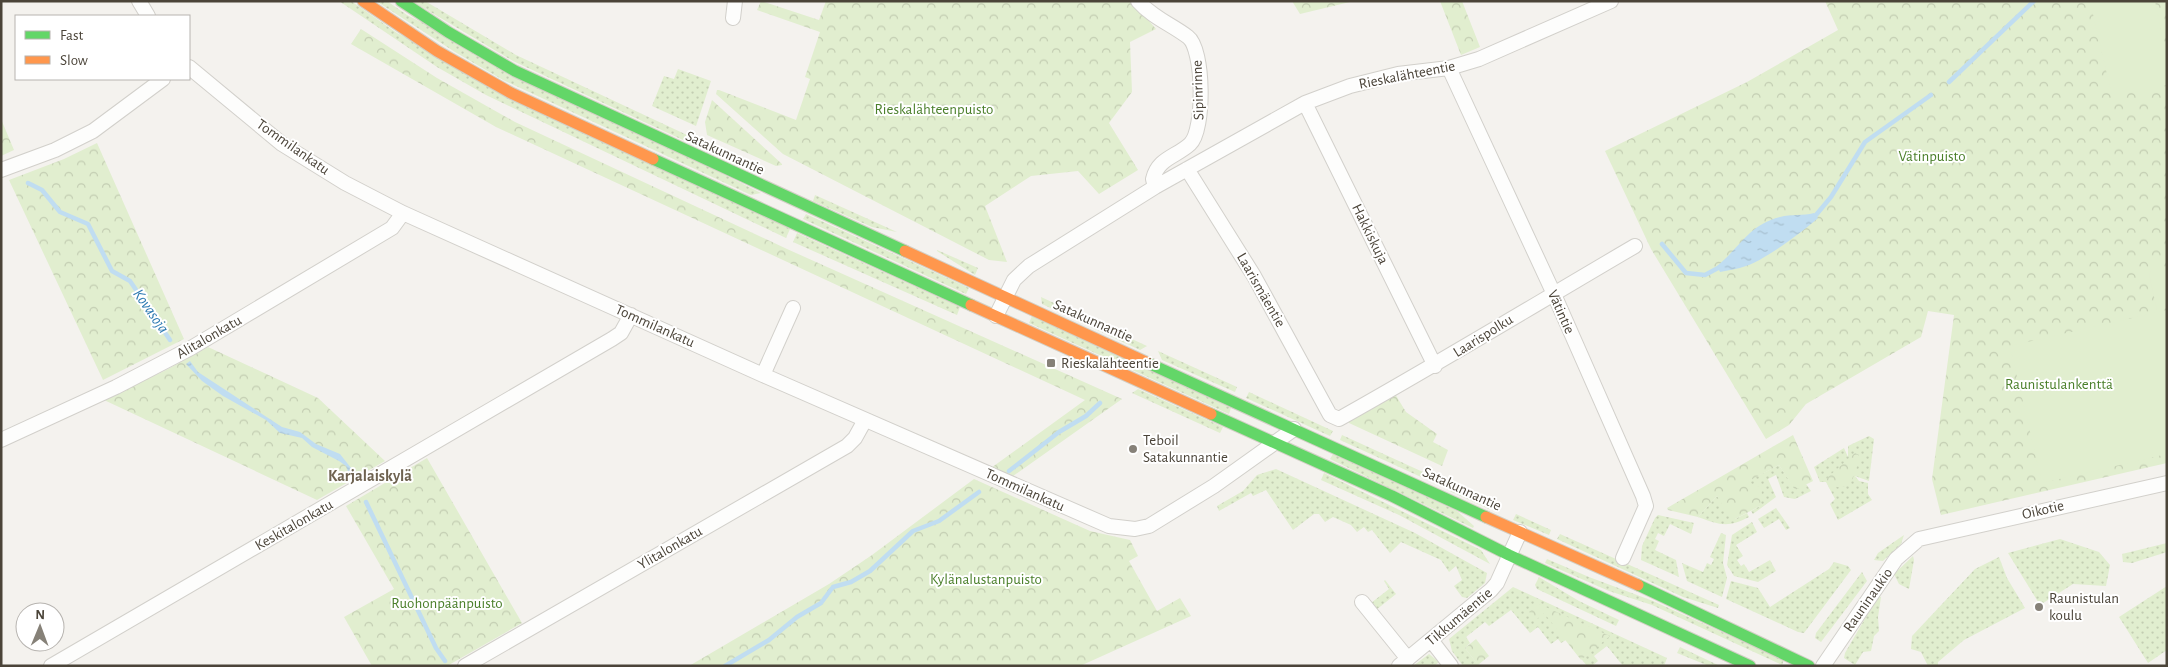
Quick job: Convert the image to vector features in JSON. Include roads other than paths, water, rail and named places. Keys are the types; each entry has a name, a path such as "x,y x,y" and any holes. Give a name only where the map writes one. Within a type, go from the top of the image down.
{"main road":[{"path":"363,1 437,51 511,93 1392,496 1510,555 1750,666"},
{"name":"Satakunnantie","path":"401,1 448,32 516,71 1668,599 1809,666"}],"street":[{"path":"139,1 147,15"},
{"path":"733,18 736,1"},
{"name":"Sipinrinne","path":"1138,1 1156,18 1188,37 1195,46 1197,56 1201,107 1198,133 1192,143 1160,164 1153,179 1155,187"},
{"name":"Rieskalähteentie","path":"996,316 1014,280 1029,266 1155,187 1305,103 1329,92 1379,79 1449,68 1479,60 1611,1"},
{"name":"Tommilankatu","path":"190,68 282,144 345,183 403,213 763,375 1109,526 1135,529 1149,526 1214,486 1275,443"},
{"name":"Vätintie","path":"1449,68 1553,292 1646,506 1623,558"},
{"path":"1,170 55,150 93,131 163,80"},
{"name":"Hakkiskuja","path":"1305,103 1434,366"},
{"name":"Laarismäentie","path":"1188,169 1254,276 1330,415"},
{"name":"Alitalonkatu","path":"1,440 116,387 206,340 392,228 403,213"},
{"name":"Laarispolku","path":"1330,415 1339,419 1434,366 1553,292 1635,246"},
{"path":"763,375 792,308"},
{"name":"Keskitalonkatu","path":"52,666 612,339 621,333 631,315"},
{"name":"Ylitalonkatu","path":"465,666 847,446 855,438 865,420"},
{"path":"1275,443 1294,429"},
{"name":"Oikotie","path":"1919,539 2167,482"},
{"name":"Tikkumäentie","path":"1403,662 1491,590 1520,532"},
{"name":"Rauninaukio","path":"1823,666 1896,559 1919,539"},
{"path":"1362,602 1403,662"},
{"path":"1431,640 1451,666"}],"water":[{"path":"1814,213 1818,218 1773,252 1746,266 1720,272 1717,266 1760,225 1780,217"},
{"path":"190,361 198,372 282,427 300,432 316,444 340,454 355,473 350,477 346,466 339,461 312,447 302,438 280,433 266,420 223,396 202,381 186,364"}],"waterway":[{"path":"1949,82 2034,1"},
{"path":"1816,215 1831,197 1865,142 1931,95"},
{"name":"Kovasoja","path":"28,183 42,190 60,212 88,224 112,271 130,281 170,340"},
{"path":"1662,244 1686,273 1705,275 1718,268"},
{"path":"1009,471 1059,432 1086,416 1100,403"},
{"path":"725,666 769,640 797,617 821,603 833,587 851,582 870,571 913,531 939,521 979,492"},
{"name":"Kovasoja","path":"366,502 436,648 445,661"}],"place":[{"name":"Rieskalähteentie","path":"1051,363"},
{"name":"Teboil Satakunnantie","path":"1133,449"},
{"name":"Raunistulan koulu","path":"2039,607"}],"district":[{"name":"Karjalaiskylä","path":"370,476"}],"park label":[{"name":"Rieskalähteenpuisto","path":"934,109"},
{"name":"Vätinpuisto","path":"1932,156"},
{"name":"Raunistulankenttä","path":"2059,384"},
{"name":"Kylänalustanpuisto","path":"986,579"},
{"name":"Ruohonpäänpuisto","path":"447,603"}]}
